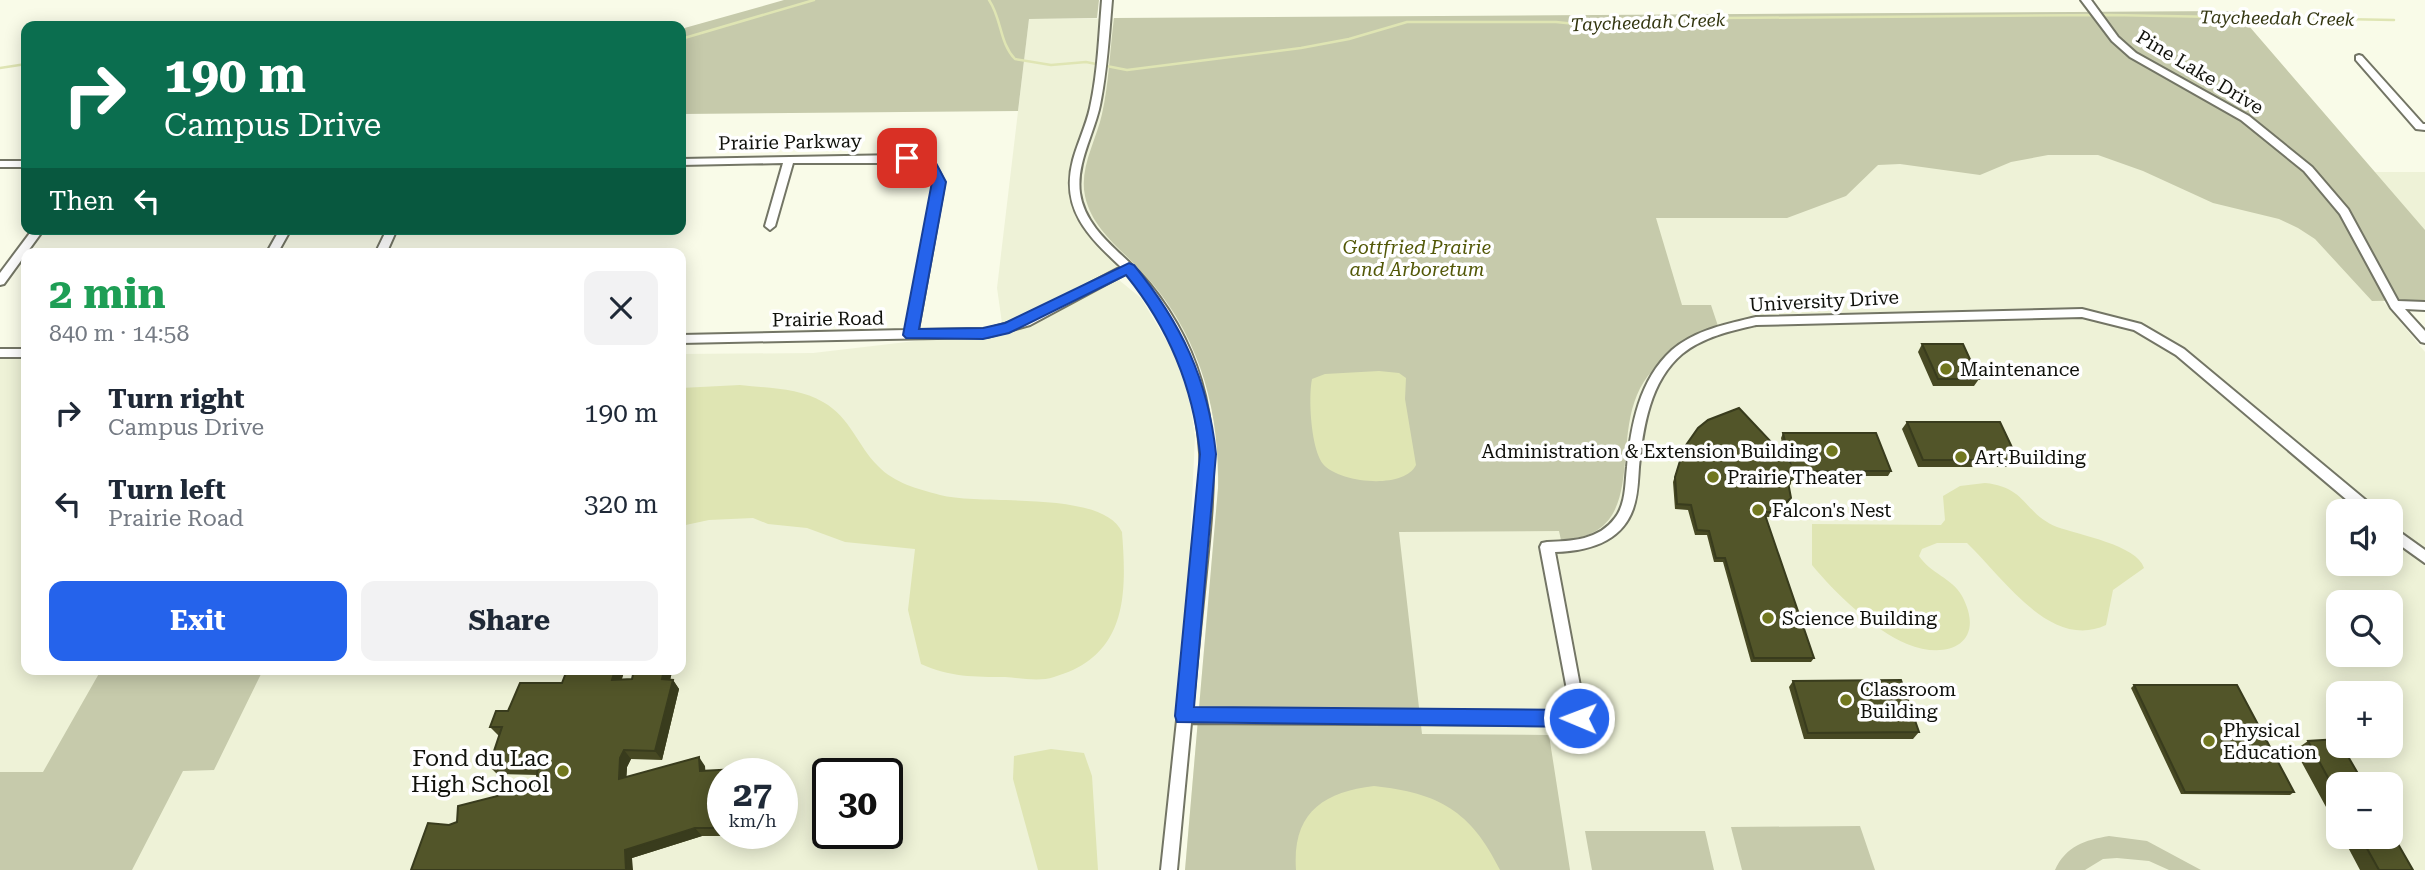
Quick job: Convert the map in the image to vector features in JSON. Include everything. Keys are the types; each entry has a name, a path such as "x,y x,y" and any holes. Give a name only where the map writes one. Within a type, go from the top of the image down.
{"street":[{"path":"1107,0 1092,122 1076,170 1075,194 1088,226 1129,268 1158,305 1186,357 1208,435 1207,496 1169,870"},
{"name":"Pine Lake Drive","path":"2086,0 2099,19 2133,55 2245,118 2308,169 2344,212 2395,306 2425,340"},
{"path":"2359,58 2420,127 2425,127"},
{"name":"Prairie Parkway","path":"686,162 907,158 925,163 936,173 939,185 911,335"},
{"path":"770,226 789,160"},
{"path":"0,164 21,164"},
{"path":"0,281 21,253"},
{"name":"Prairie Road","path":"686,339 983,334 1009,328 1129,268"},
{"path":"2395,306 2425,306"},
{"name":"University Drive","path":"1184,716 1579,718 1547,547 1589,543 1609,533 1621,521 1628,507 1644,401 1654,379 1669,360 1704,336 1756,321 2055,313 2115,319 2150,332 2191,360 2355,499"},
{"path":"0,354 21,353"},
{"path":"2403,540 2425,558"}],"shaded area":[{"path":"2236,11 2374,172 2425,172 2425,300 2383,301 2425,352 2425,870 1185,870 1218,488 1217,430 1205,380 1190,343 1165,300 1132,261 1002,323 997,288 1029,19"},
{"path":"1114,276 1141,298 1173,352 1189,397 1195,437 1190,543 1202,545 1169,870 0,870 0,355 21,355 21,675 686,675 686,354 813,353 992,332"},
{"path":"1379,371 1399,373 1406,378 1405,399 1416,465 1409,473 1386,481 1343,476 1331,471 1319,457 1313,436 1312,379 1325,374"},
{"path":"740,385 794,391 814,397 833,408 884,472 915,488 959,498 1067,504 1091,510 1110,519 1122,532 1124,579 1117,621 1109,639 1096,654 1078,667 1054,677 1036,679 942,672 921,664 908,610 915,549 845,542 807,528 768,524 753,518 709,520 686,525 686,388"},
{"path":"1985,483 2009,490 2037,515 2057,527 2119,547 2139,560 2144,568 2113,590 2106,625 2085,630 2066,628 2047,619 2012,590 1967,543 1937,543 1922,549 1919,556 1958,590 1968,612 1970,626 1959,644 1949,649 1922,649 1882,630 1843,598 1812,565 1812,524 1941,525 1945,520 1943,496 1960,486"},
{"path":"1051,749 1084,753 1092,776 1098,870 1038,870 1013,779 1014,756"},
{"path":"1374,786 1397,789 1435,800 1465,819 1489,850 1500,870 1296,870 1299,834 1314,809 1340,794"}],"green space":[{"path":"784,0 1099,0 1097,18 1029,19 1018,111 686,114 686,28"},
{"name":"Gottfried Prairie and Arboretum","path":"2236,11 2425,230 2425,300 2372,301 2315,239 2298,228 2279,219 2213,203 2143,171 2098,155 2048,155 2011,162 1980,175 1900,164 1878,165 1846,196 1787,218 1656,218 1682,305 1711,305 1718,326 1661,362 1644,382 1630,417 1622,487 1616,507 1605,524 1588,535 1561,540 1559,531 1399,532 1422,734 1549,735 1570,870 1185,870 1218,488 1218,458 1210,400 1202,372 1178,319 1142,272 1094,219 1085,196 1084,175 1104,102 1114,18"},
{"path":"98,675 261,675 214,770 183,771 132,870 0,870 0,772 43,772"},
{"path":"1860,826 1875,870 1742,870 1731,827"},
{"path":"1585,831 1705,831 1714,870 1592,870"},
{"path":"2109,836 2147,841 2201,870 2169,870 2149,861 2117,858 2103,859 2085,870 2055,870 2065,855 2077,846"}],"building":[{"name":"Maintenance","path":"1922,344 1963,344 1979,379 1938,379"},
{"path":"1739,408 1790,462 1783,433 1876,433 1891,471 1787,471 1793,479 1788,482 1791,498 1780,508 1781,512 1764,512 1814,658 1754,658 1725,558 1716,558 1709,531 1697,530 1691,505 1677,504 1675,477 1684,448 1698,428 1708,420"},
{"name":"Art Building","path":"1907,422 2000,422 2018,460 1923,460"},
{"name":"Fond du Lac High School","path":"565,675 614,675 612,680 632,679 633,675 663,675 662,679 673,680 655,751 624,750 620,758 619,779 699,757 700,771 707,771 707,828 695,828 625,850 626,870 411,870 428,823 449,825 457,822 458,806 536,786 538,766 489,766 502,727 490,727 496,711 508,711 520,683 562,683"},
{"name":"Classroom Building","path":"1901,680 1919,732 1808,733 1793,681"},
{"name":"Physical Education","path":"2134,685 2237,685 2294,792 2185,792"},
{"path":"2326,740 2326,758 2349,758 2357,772 2326,774 2308,741"},
{"path":"2367,849 2401,849 2413,870 2379,870"}],"waterway":[{"name":"Taycheedah Creek","path":"686,38 814,0"},
{"name":"Taycheedah Creek","path":"989,0 1006,45 1015,59 1051,65 1086,62 1127,70 1301,48 1349,39 1407,22 1556,22 1586,25 1607,19 2110,15 2394,20"},
{"name":"Taycheedah Creek","path":"0,68 21,65"}],"place":[{"name":"Maintenance","path":"1946,369"},
{"name":"Administration & Extension Building","path":"1832,451"},
{"name":"Art Building","path":"1961,457"},
{"name":"Prairie Theater","path":"1713,477"},
{"name":"Falcon's Nest","path":"1758,510"},
{"name":"Science Building","path":"1768,618"},
{"name":"Classroom Building","path":"1846,700"},
{"name":"Physical Education","path":"2209,741"},
{"name":"Fond du Lac High School","path":"563,771"}],"route":[{"path":"907,158 931,166 939,182 911,335 983,334 1009,328 1129,268 1147,288 1171,326 1190,367 1208,435 1207,496 1184,716 1579,718"}]}
